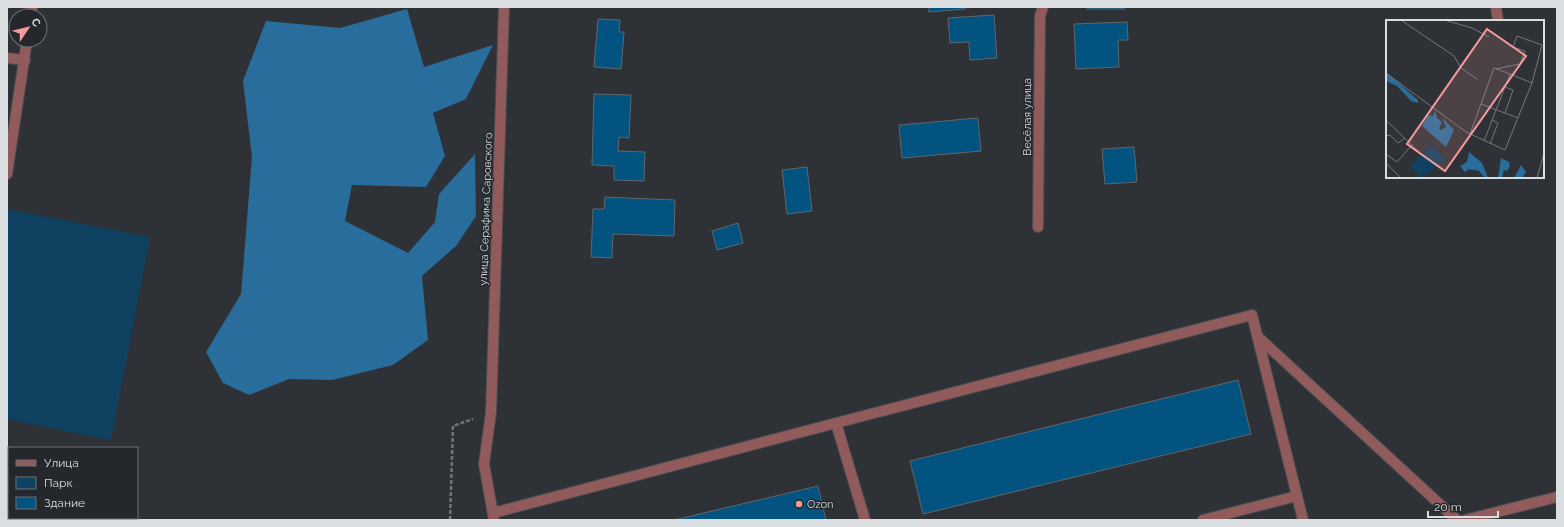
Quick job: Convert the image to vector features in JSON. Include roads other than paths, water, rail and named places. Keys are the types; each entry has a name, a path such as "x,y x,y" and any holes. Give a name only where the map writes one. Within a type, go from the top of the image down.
{"street":[{"name":"улица Серафима Саровского","path":"494,517 484,464 491,412 504,7"},
{"name":"Весёлая улица","path":"1038,227 1040,16 1043,7"},
{"path":"1496,7 1498,20"},
{"path":"7,174 26,48"},
{"path":"7,58 24,60"},
{"path":"494,517 836,423 1252,315 1303,520"},
{"path":"1258,337 1456,520"},
{"path":"836,423 865,520"},
{"path":"1203,520 1297,496"},
{"path":"1465,520 1557,497"}],"place":[{"name":"Ozon","path":"799,504"}]}
